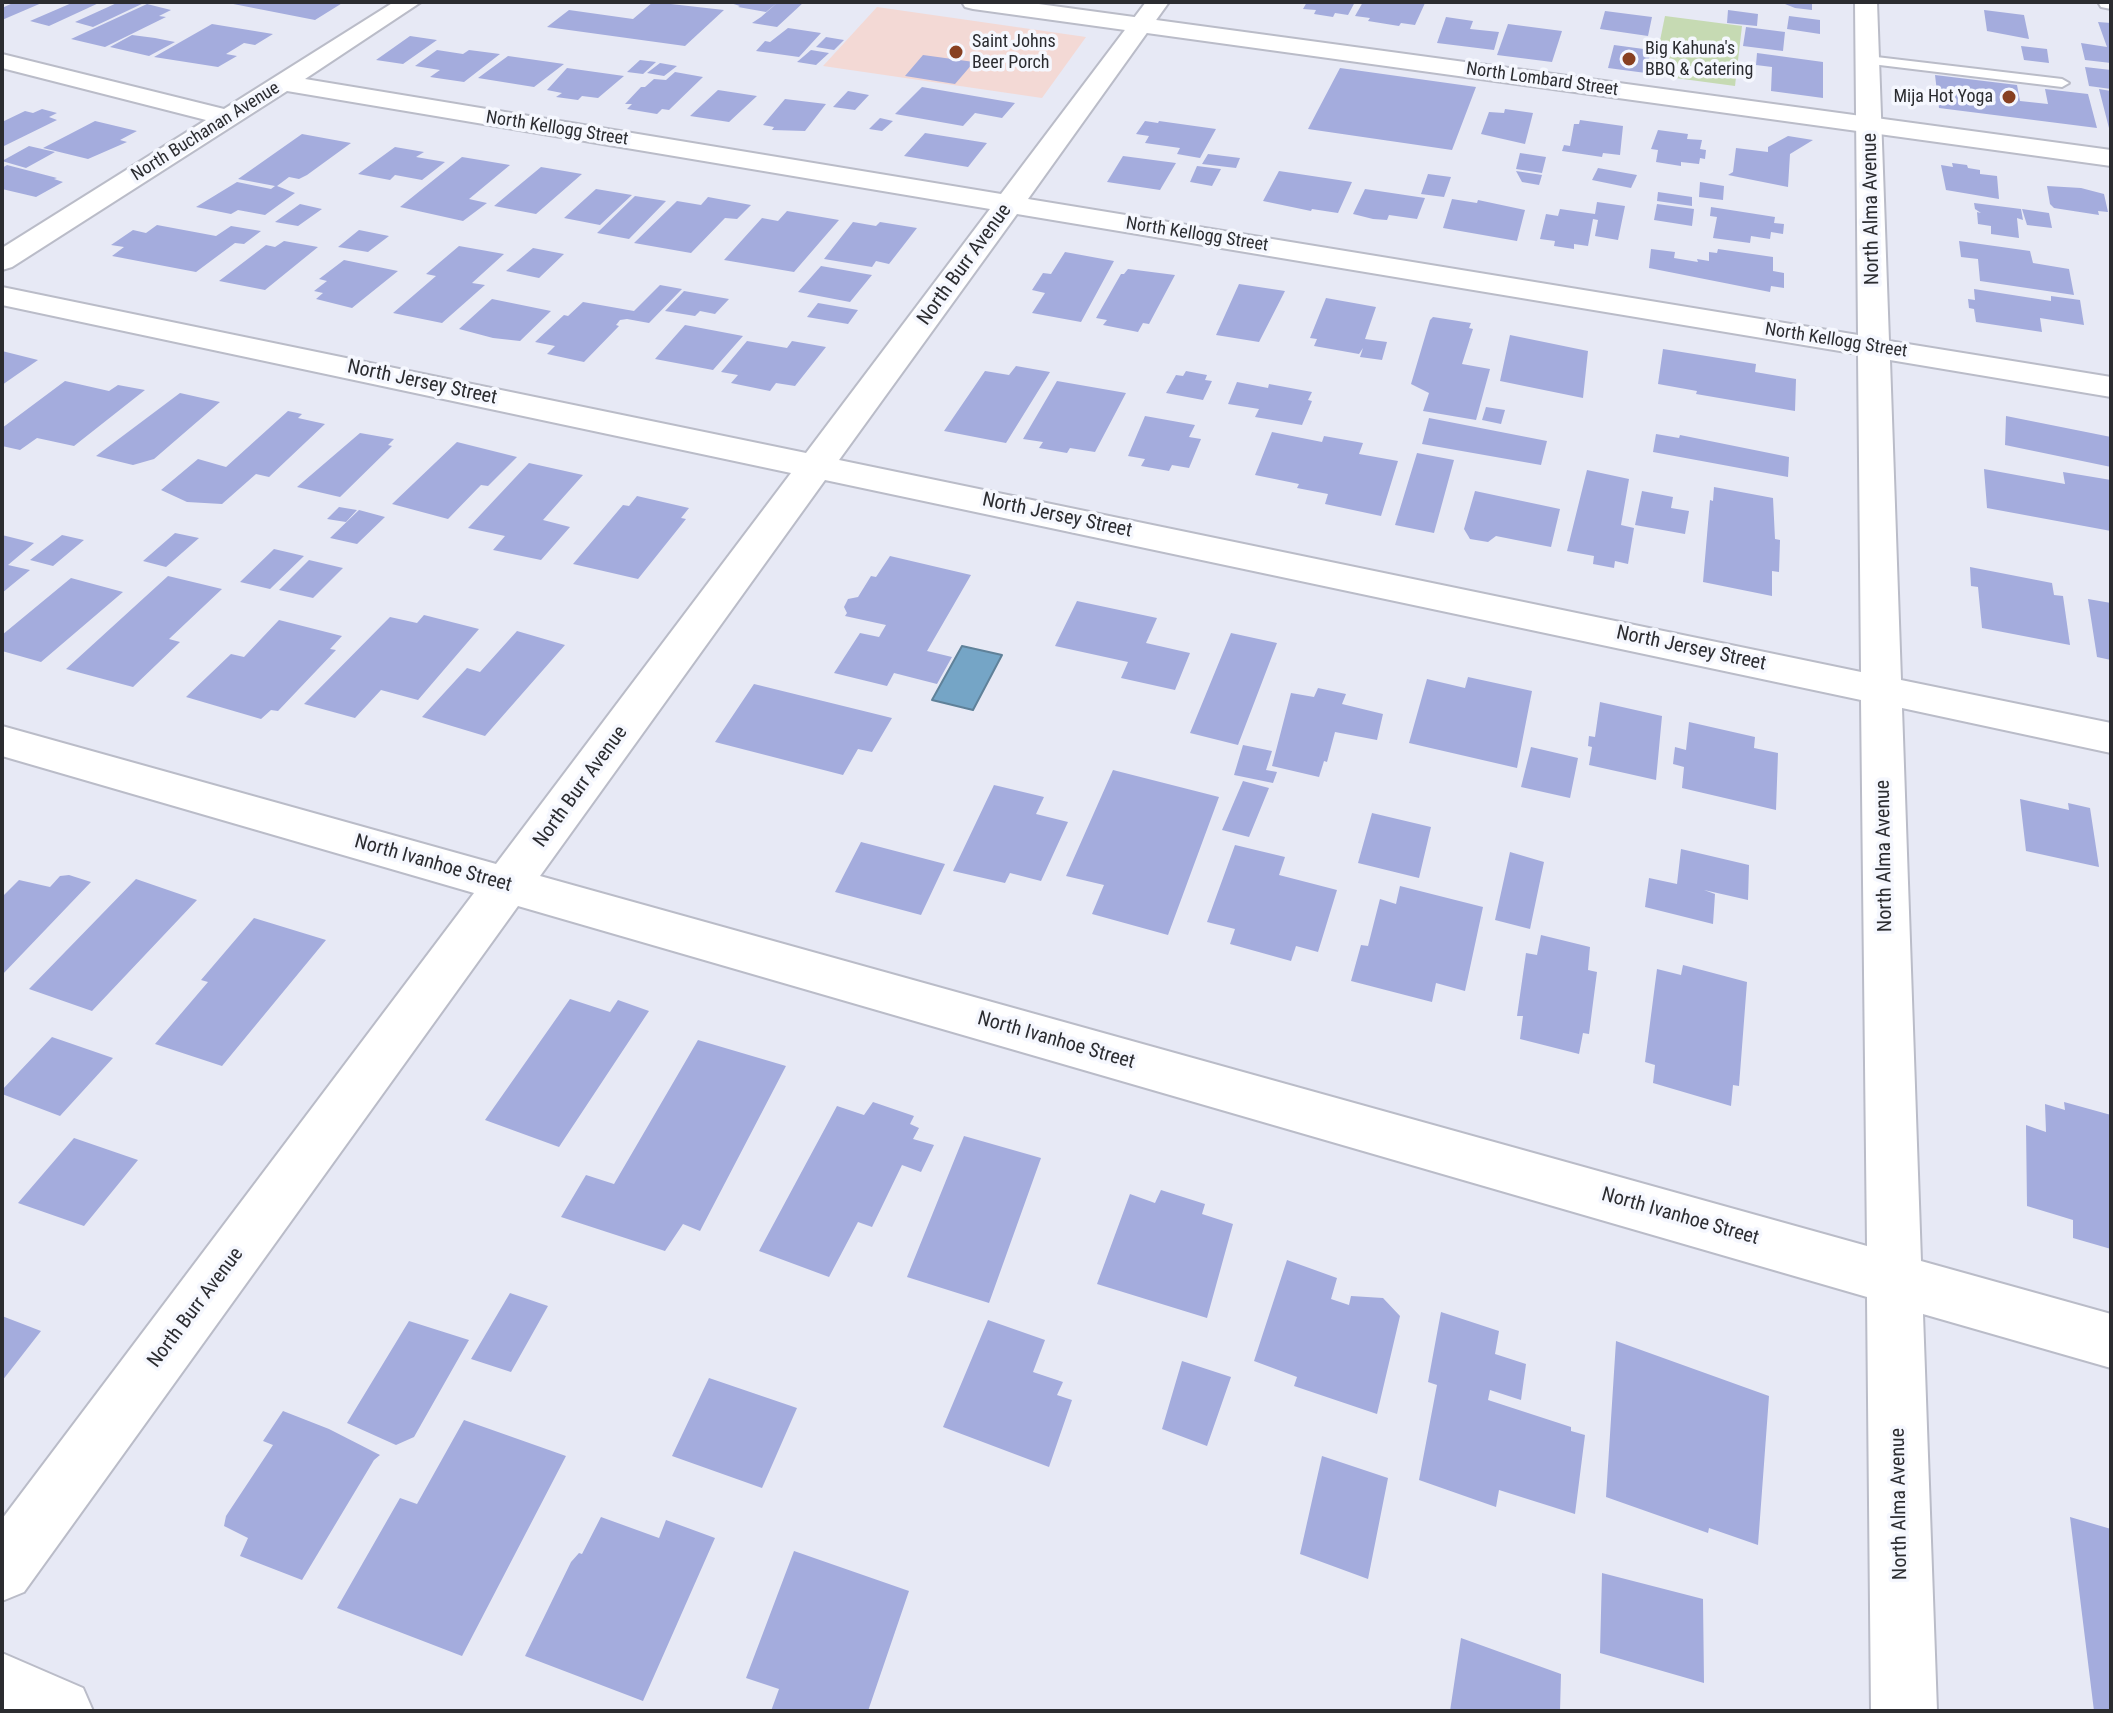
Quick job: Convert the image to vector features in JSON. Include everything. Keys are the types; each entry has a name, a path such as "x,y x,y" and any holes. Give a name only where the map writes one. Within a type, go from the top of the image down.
{"street":[{"name":"North Buchanan Avenue","path":"2,261 410,2"},
{"name":"North Lombard Street","path":"973,2 1150,14 1870,125 2111,158"},
{"name":"North Alma Avenue","path":"1866,2 1904,1711"},
{"name":"North Burr Avenue","path":"2,1570 1150,14"},
{"path":"2,61 229,118"},
{"name":"North Kellogg Street","path":"282,83 2111,387"},
{"name":"North Jersey Street","path":"2,296 2111,738"},
{"name":"North Ivanhoe Street","path":"2,741 2111,1341"},
{"path":"2,1685 60,1711"}],"lane":[{"path":"1868,60 2062,83"}],"shaded area":[{"name":"Saint Johns Beer Porch","path":"877,7 1086,37 1042,98 823,66"}],"green space":[{"path":"1665,16 1742,26 1735,86 1653,75"}],"water":[{"path":"962,646 1002,655 973,710 932,700"}],"building":[{"path":"15,2 44,2 2,20 2,8"},
{"path":"74,2 101,2 49,26 30,21"},
{"path":"119,2 146,2 93,27 75,22"},
{"path":"223,2 344,2 315,20"},
{"path":"653,2 724,10 685,46 547,27 569,10 633,19"},
{"path":"727,2 804,2 777,27 752,23 761,17 777,3 766,12"},
{"path":"1307,2 1355,2 1348,15 1335,13 1333,17 1303,9"},
{"path":"1363,2 1425,3 1415,25 1401,23 1399,26 1355,16"},
{"path":"1780,2 1812,2 1812,10 1795,8"},
{"path":"147,4 171,10 159,16 166,17 105,47 71,39"},
{"path":"1728,10 1758,14 1757,26 1727,23"},
{"path":"1984,10 2024,15 2029,39 1987,31"},
{"path":"1605,11 1652,17 1648,36 1600,29"},
{"path":"1789,16 1820,20 1820,34 1787,29"},
{"path":"1446,17 1473,21 1470,29 1499,32 1494,50 1437,43"},
{"path":"2098,22 2111,23 2111,63 2085,60 2081,43 2107,47"},
{"path":"212,24 273,34 255,45 244,43 226,54 237,56 218,67 154,57"},
{"path":"1508,24 1562,31 1552,62 1497,55"},
{"path":"1746,27 1785,32 1783,51 1743,46"},
{"path":"788,28 821,33 799,57 756,51 765,41 770,42"},
{"path":"132,35 175,42 149,56 110,47"},
{"path":"410,36 437,40 403,64 376,60"},
{"path":"826,37 844,40 834,50 816,47"},
{"name":"Big Kahuna's BBQ & Catering","path":"1614,45 1651,50 1646,73 1608,68"},
{"path":"2021,46 2047,49 2049,63 2024,60"},
{"path":"437,50 500,54 464,82 430,77 440,70 415,66"},
{"path":"811,50 829,53 816,65 797,62"},
{"path":"1757,53 1823,62 1823,98 1771,91 1772,67 1756,65"},
{"path":"923,55 974,62 955,84 905,76"},
{"path":"508,56 564,64 534,87 478,78"},
{"path":"640,60 656,62 643,74 627,72"},
{"path":"660,63 677,66 664,76 647,73"},
{"path":"2085,67 2111,70 2111,89 2089,86"},
{"path":"567,68 624,76 598,98 582,96 578,100 556,97 562,93 547,90"},
{"path":"1340,68 1476,87 1452,150 1308,129"},
{"path":"675,72 703,77 669,110 662,109 657,114 627,109 632,104 625,104 641,87 654,79 666,80"},
{"path":"1935,75 2017,85 2020,101 2048,104 2045,89 2088,94 2097,128 1939,108"},
{"path":"922,87 1015,103 1002,118 975,113 963,126 895,114"},
{"path":"2099,89 2111,91 2111,132 2110,132"},
{"path":"718,90 757,96 729,122 690,116"},
{"path":"848,91 869,95 855,110 833,107"},
{"path":"785,99 826,104 805,131 772,130 774,127 763,125"},
{"path":"42,109 57,113 49,117 57,120 2,147 2,122 25,111 33,113"},
{"path":"1505,109 1533,113 1525,144 1481,134 1489,112 1504,113"},
{"path":"880,118 893,121 882,131 869,129"},
{"path":"1580,120 1623,126 1620,155 1603,153 1602,157 1562,151 1564,145 1570,146 1574,124 1579,124"},
{"path":"95,121 137,131 120,140 127,142 88,159 43,148"},
{"path":"1145,121 1216,129 1200,158 1177,154 1180,148 1145,143 1149,136 1136,134"},
{"path":"1658,130 1688,134 1687,139 1702,140 1700,149 1706,150 1705,159 1700,158 1699,164 1681,162 1681,166 1656,162 1658,150 1651,149"},
{"path":"925,133 987,143 968,167 904,156"},
{"path":"302,134 351,143 307,175 299,179 289,177 277,186 295,193 265,215 238,210 231,214 196,207 237,182 271,189 275,186 238,179"},
{"path":"1788,136 1813,140 1790,154 1788,187 1728,175 1733,172 1736,148 1768,152 1768,147"},
{"path":"29,146 55,152 26,168 2,161"},
{"path":"395,147 424,152 416,157 445,162 422,180 395,175 390,180 358,174"},
{"path":"1520,153 1546,157 1542,173 1516,169"},
{"path":"1208,154 1240,158 1236,168 1202,164"},
{"path":"1123,156 1176,163 1160,190 1107,182"},
{"path":"462,157 510,165 469,199 487,203 463,221 400,207"},
{"path":"1952,163 1980,170 1980,174 1997,176 1999,199 1946,190 1941,165 1953,167"},
{"path":"7,165 63,182 36,197 2,189 2,168"},
{"path":"1197,166 1221,169 1212,186 1190,182"},
{"path":"541,167 582,174 536,214 494,206"},
{"path":"1598,168 1637,175 1631,188 1592,180"},
{"path":"1279,171 1352,182 1338,213 1311,211 1263,201"},
{"path":"1516,171 1542,175 1539,185 1522,182"},
{"path":"1428,174 1451,177 1444,197 1421,194"},
{"path":"1700,182 1724,186 1723,200 1699,197"},
{"path":"2047,186 2081,188 2104,194 2108,212 2098,211 2099,215 2054,208 2050,204"},
{"path":"596,189 632,195 600,225 564,218"},
{"path":"1365,189 1425,198 1417,219 1389,215 1387,220 1373,219 1353,214"},
{"path":"1658,192 1692,197 1692,206 1657,201"},
{"path":"635,196 666,201 629,239 597,233"},
{"path":"708,197 751,205 737,219 725,218 691,253 634,243 677,201 701,205"},
{"path":"1452,199 1477,203 1478,200 1525,210 1517,241 1443,228"},
{"path":"1597,202 1625,206 1618,240 1595,236 1598,220 1593,219 1588,246 1574,244 1574,249 1554,246 1555,241 1540,239 1546,214 1558,216 1560,209 1595,214"},
{"path":"1974,203 2021,209 2023,220 2017,218 2019,238 1991,234 1991,226 1978,224 1977,212 1981,213 1975,209"},
{"path":"300,204 322,209 298,226 275,222"},
{"path":"1657,204 1694,209 1692,226 1654,220"},
{"path":"1711,207 1775,217 1774,223 1784,224 1783,234 1771,232 1770,239 1751,236 1750,243 1713,238 1717,217 1710,216"},
{"path":"2022,209 2049,213 2052,228 2027,225"},
{"path":"787,211 839,220 794,272 724,260 762,218 778,221"},
{"path":"853,222 876,226 880,222 917,228 889,264 876,261 872,267 824,259"},
{"path":"157,225 216,236 231,226 261,231 244,244 235,243 196,272 112,256 124,247 111,245 133,230 146,233"},
{"path":"359,230 389,236 368,252 338,247"},
{"path":"284,241 318,247 265,290 219,281 266,245 275,247"},
{"path":"1959,241 2030,251 2033,263 2069,269 2074,295 1980,281 1978,259 1961,257"},
{"path":"459,246 504,254 472,283 485,285 442,323 393,313 436,276 426,274"},
{"path":"533,248 564,254 539,278 506,271"},
{"path":"1651,249 1675,252 1674,258 1698,262 1697,259 1709,261 1709,252 1717,253 1718,249 1773,257 1773,271 1784,273 1784,288 1771,286 1770,292 1649,268"},
{"path":"1065,252 1114,261 1081,322 1032,313 1045,293 1032,290 1043,273 1051,274"},
{"path":"344,260 398,271 352,308 316,299 323,293 314,291 327,281 319,279"},
{"path":"821,266 872,275 850,302 798,292"},
{"path":"1128,269 1175,275 1149,324 1143,323 1138,332 1103,325 1107,320 1096,318 1121,274"},
{"path":"1239,284 1285,291 1259,342 1216,335"},
{"path":"660,285 682,289 649,323 620,320 616,325 619,326 584,362 547,354 555,346 535,342 583,302 634,311"},
{"path":"1974,289 2051,301 2051,296 2080,300 2084,325 2040,318 2042,332 1976,322 1968,299 1975,300"},
{"path":"684,291 729,299 715,314 700,311 695,316 665,311"},
{"path":"1326,298 1376,307 1365,339 1387,342 1382,360 1360,357 1363,348 1359,354 1314,346 1317,339 1310,338"},
{"path":"492,299 551,311 520,341 459,329"},
{"path":"818,303 858,310 848,324 807,317"},
{"path":"1433,317 1471,323 1469,328 1473,329 1462,364 1490,369 1476,420 1423,411 1429,393 1411,384"},
{"path":"685,325 743,336 713,370 655,359"},
{"path":"1510,335 1588,351 1583,398 1500,381"},
{"path":"747,341 787,348 792,341 826,347 795,386 776,383 770,391 731,383 738,375 721,372"},
{"path":"1663,349 1756,364 1755,372 1796,379 1795,411 1696,394 1697,391 1658,384"},
{"path":"2,351 38,360 2,385"},
{"path":"1016,366 1050,372 1006,443 944,431 985,371 1009,375"},
{"path":"1186,371 1207,375 1205,380 1212,381 1203,400 1166,393 1176,375 1183,376"},
{"path":"65,381 109,391 118,385 145,390 74,446 37,438 20,450 2,446 2,428"},
{"path":"1057,381 1126,393 1095,452 1070,448 1067,453 1039,448 1043,442 1023,439"},
{"path":"1237,382 1312,392 1308,400 1312,401 1302,425 1255,417 1259,409 1228,404"},
{"path":"180,393 220,402 154,459 133,465 96,456"},
{"path":"1486,407 1505,410 1501,424 1482,420"},
{"path":"288,411 302,414 298,418 325,424 269,477 256,474 222,504 187,502 161,490 198,459 226,467"},
{"path":"1145,416 1195,425 1189,437 1201,439 1189,468 1172,465 1169,471 1141,466 1145,459 1128,456"},
{"path":"2006,416 2111,437 2111,467 2005,445"},
{"path":"1429,418 1547,441 1541,465 1422,444"},
{"path":"1272,432 1322,442 1324,436 1363,443 1359,454 1398,461 1381,516 1325,504 1328,494 1255,475"},
{"path":"360,433 394,439 388,445 392,446 340,497 297,487"},
{"path":"1656,434 1679,438 1680,435 1789,457 1788,477 1653,452"},
{"path":"457,442 517,457 488,486 481,485 448,519 392,504"},
{"path":"1417,453 1454,460 1434,533 1395,525"},
{"path":"529,463 583,475 543,520 570,527 541,560 493,550 505,536 468,528"},
{"path":"1984,469 2065,484 2063,472 2111,480 2111,531 1987,508"},
{"path":"1587,470 1629,479 1621,525 1634,528 1628,564 1615,561 1614,568 1593,564 1594,556 1567,551"},
{"path":"1714,487 1773,498 1775,539 1780,540 1779,572 1772,571 1772,596 1703,582 1710,500 1713,501"},
{"path":"1475,491 1560,509 1551,547 1496,536 1488,542 1470,539 1464,529"},
{"path":"1642,491 1673,497 1671,508 1689,511 1685,534 1635,525"},
{"path":"637,496 689,508 681,518 686,519 638,579 573,564 623,505 629,506"},
{"path":"339,507 357,510 346,522 327,519"},
{"path":"359,510 385,517 357,544 330,538"},
{"path":"175,533 199,538 166,567 143,561"},
{"path":"2,535 34,543 8,565 30,570 2,593"},
{"path":"62,535 84,540 53,566 30,560"},
{"path":"274,549 304,556 270,589 240,582"},
{"path":"890,556 971,575 927,651 952,657 937,684 894,673 887,686 834,673 860,633 879,637 886,625 845,616 844,607 848,599 858,597 871,576 876,577"},
{"path":"309,560 343,568 313,598 279,590"},
{"path":"1970,567 2052,583 2054,595 2063,596 2070,645 1982,628 1978,587 1971,586"},
{"path":"168,576 222,589 169,639 180,642 133,687 66,669"},
{"path":"71,578 123,592 41,662 2,651 2,635"},
{"path":"2088,599 2111,603 2111,660 2097,657"},
{"path":"1077,601 1157,618 1146,643 1190,653 1175,690 1121,678 1128,662 1055,646"},
{"path":"424,615 479,629 418,700 381,690 355,718 304,704 390,617 417,623"},
{"path":"279,620 342,636 330,649 336,650 278,711 271,710 261,719 186,697 231,654 244,657"},
{"path":"517,631 565,645 485,736 422,717 467,668 480,672"},
{"path":"1231,633 1277,643 1238,745 1190,733"},
{"path":"1468,677 1532,691 1517,768 1409,743 1427,679 1465,688"},
{"path":"754,684 892,718 872,752 858,749 843,775 715,742"},
{"path":"1318,688 1346,694 1342,704 1383,714 1377,740 1335,732 1327,762 1324,761 1319,777 1272,766 1291,693 1314,697"},
{"path":"1600,702 1662,716 1656,780 1589,765 1592,747 1588,746 1589,736 1595,737"},
{"path":"1689,722 1755,737 1754,748 1778,753 1776,810 1682,788 1684,767 1673,764 1675,747 1686,750"},
{"path":"1243,745 1272,751 1266,770 1277,772 1273,783 1234,775"},
{"path":"1531,747 1578,758 1570,798 1521,787"},
{"path":"1113,770 1219,797 1168,935 1092,914 1104,885 1066,876"},
{"path":"1243,781 1269,788 1249,837 1222,830"},
{"path":"994,785 1044,797 1036,814 1068,822 1041,881 1010,873 1005,883 953,871"},
{"path":"2020,799 2069,810 2068,803 2090,808 2099,867 2026,851"},
{"path":"1372,813 1431,827 1419,878 1358,863"},
{"path":"861,842 945,864 921,915 835,892"},
{"path":"1235,845 1285,857 1279,875 1337,890 1318,952 1296,946 1291,961 1230,944 1235,929 1207,922"},
{"path":"1681,849 1749,865 1748,900 1704,890 1715,894 1713,924 1645,907 1649,878 1677,884"},
{"path":"1510,852 1544,862 1530,929 1495,920"},
{"path":"69,875 91,882 2,975 2,897 19,880 50,887 60,876"},
{"path":"136,879 197,900 92,1011 29,989"},
{"path":"1400,886 1483,907 1465,991 1436,983 1432,1002 1351,981 1361,945 1368,946 1380,899 1396,904"},
{"path":"254,918 326,940 222,1066 155,1044 208,982 201,980"},
{"path":"1541,935 1590,947 1588,970 1597,972 1589,1034 1583,1033 1579,1054 1520,1039 1523,1016 1517,1016 1526,953 1537,955"},
{"path":"1683,965 1747,982 1739,1086 1733,1085 1731,1106 1653,1083 1655,1065 1645,1062 1657,969 1681,975"},
{"path":"570,999 610,1012 618,1000 649,1011 559,1147 485,1120"},
{"path":"52,1037 113,1058 60,1116 2,1094 2,1090"},
{"path":"698,1040 786,1066 700,1231 683,1224 665,1251 561,1217 586,1175 614,1184"},
{"path":"873,1102 914,1116 910,1124 919,1128 913,1139 934,1145 921,1172 902,1165 872,1227 858,1222 829,1277 759,1251 837,1106 864,1115"},
{"path":"2064,1102 2111,1115 2111,1249 2073,1238 2073,1220 2027,1206 2026,1125 2046,1132 2045,1104 2065,1110"},
{"path":"964,1136 1041,1158 989,1303 907,1277"},
{"path":"74,1138 138,1160 84,1226 18,1203"},
{"path":"1161,1190 1205,1204 1202,1214 1233,1224 1207,1318 1097,1284 1130,1194 1155,1203"},
{"path":"1287,1260 1337,1278 1331,1299 1349,1305 1351,1296 1383,1298 1400,1316 1377,1414 1294,1386 1297,1377 1254,1361"},
{"path":"510,1293 548,1306 511,1372 471,1359"},
{"path":"1441,1312 1499,1331 1495,1354 1526,1364 1521,1400 1490,1390 1488,1400 1571,1427 1571,1431 1585,1435 1575,1514 1499,1490 1496,1507 1419,1480 1437,1385 1428,1382"},
{"path":"2,1316 41,1331 2,1381"},
{"path":"988,1320 1045,1340 1033,1372 1063,1382 1057,1395 1072,1400 1049,1467 943,1427"},
{"path":"409,1321 469,1340 414,1437 396,1445 347,1423"},
{"path":"1616,1341 1769,1396 1758,1545 1709,1528 1708,1533 1606,1497"},
{"path":"1182,1361 1231,1377 1207,1446 1162,1429"},
{"path":"709,1378 797,1408 762,1488 672,1456"},
{"path":"283,1411 329,1429 380,1455 374,1460 302,1580 240,1556 248,1538 224,1526 226,1516 273,1445 263,1441"},
{"path":"464,1420 566,1456 462,1656 337,1608 400,1498 417,1504"},
{"path":"1322,1456 1388,1478 1368,1579 1300,1554"},
{"path":"601,1517 659,1538 666,1520 715,1538 643,1701 525,1656 571,1562 579,1553 582,1554"},
{"path":"2070,1517 2111,1529 2111,1711 2094,1711"},
{"path":"794,1551 909,1591 868,1711 771,1711 779,1689 746,1678"},
{"path":"1602,1573 1703,1599 1704,1683 1600,1653"},
{"path":"1461,1638 1561,1674 1560,1711 1450,1711"}],"place":[{"name":"Saint Johns Beer Porch","path":"956,52"},
{"name":"Big Kahuna's BBQ & Catering","path":"1629,59"},
{"name":"Mija Hot Yoga","path":"2009,97"}]}
